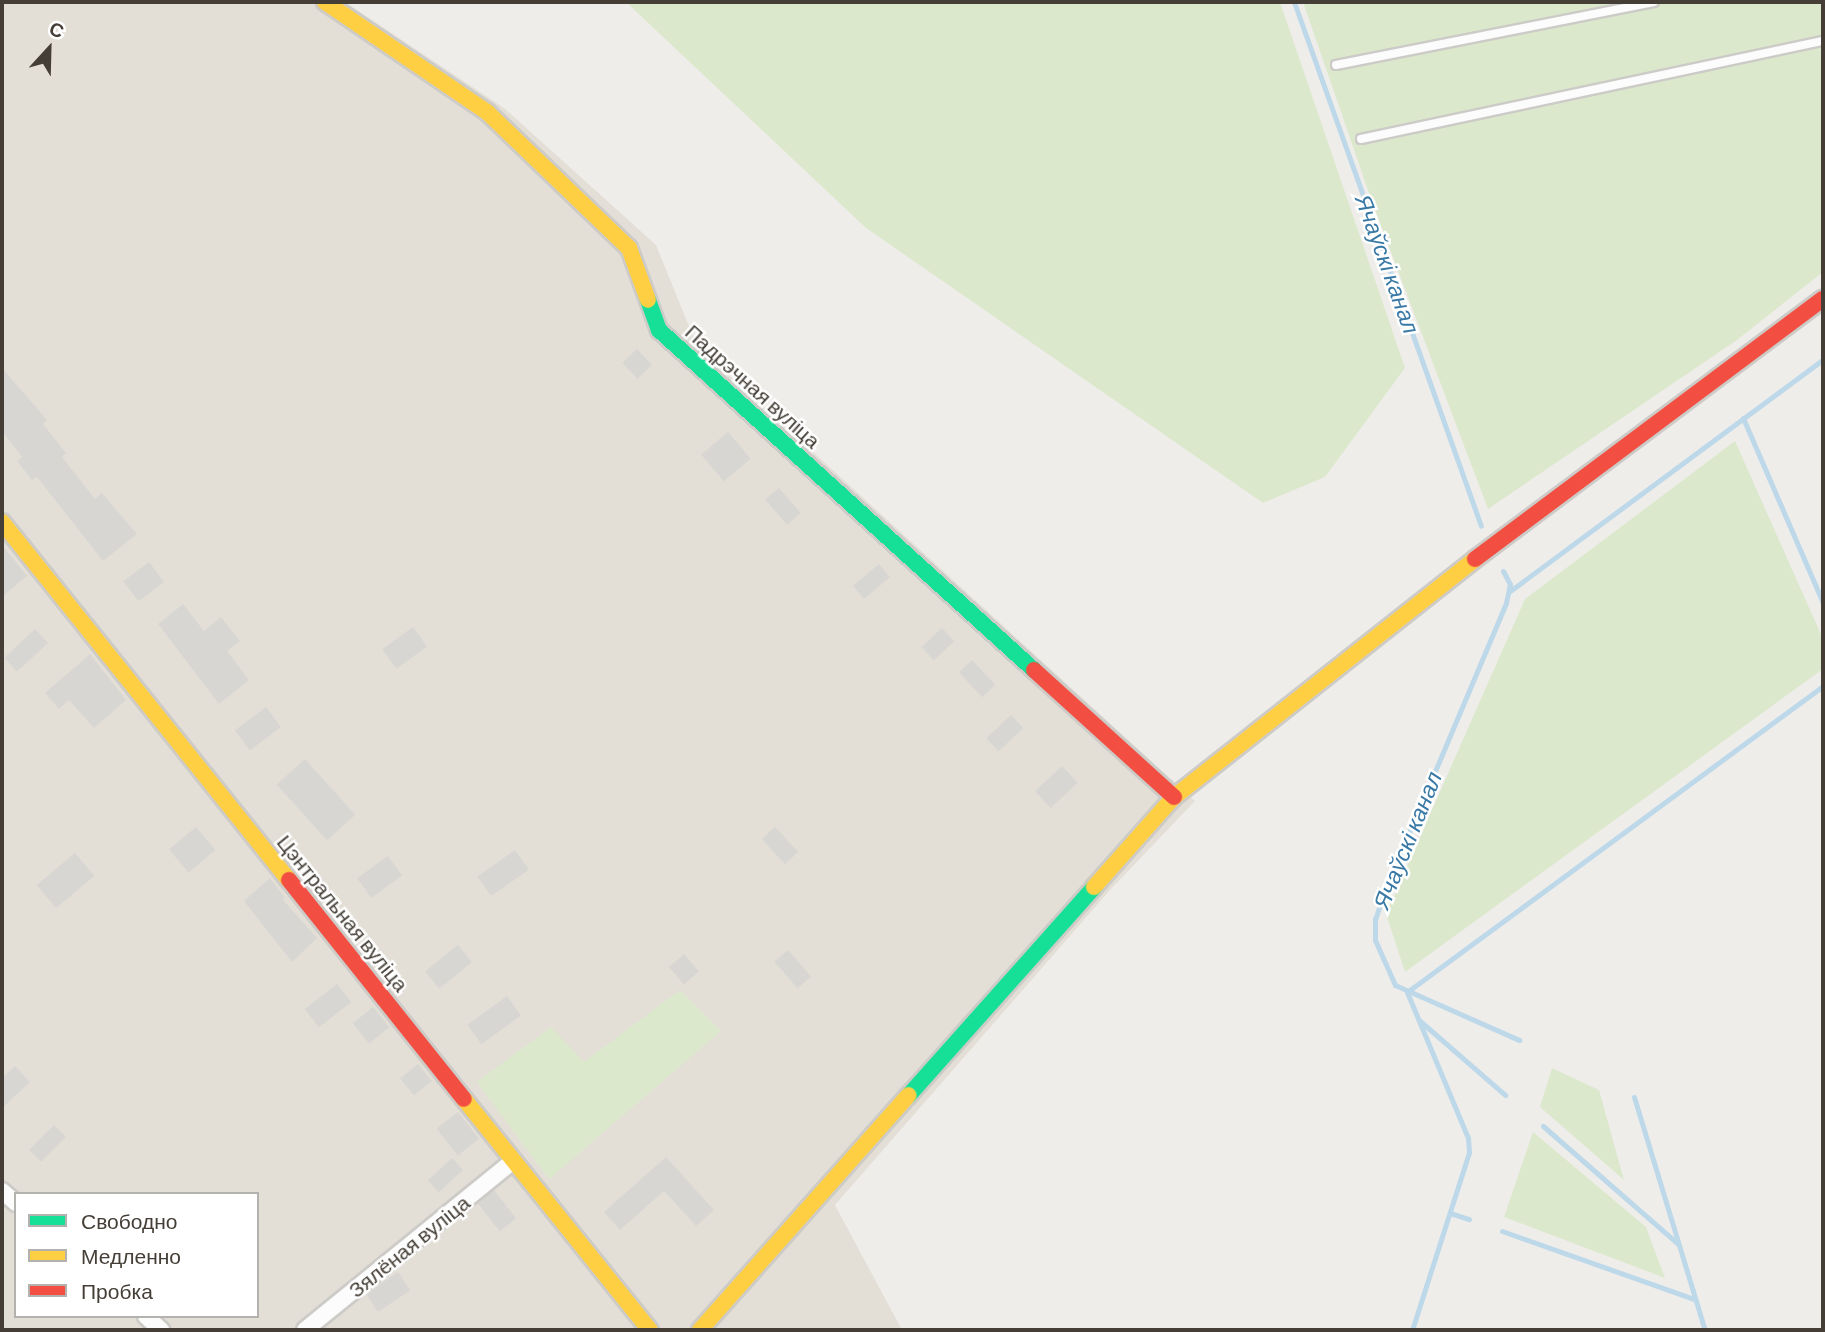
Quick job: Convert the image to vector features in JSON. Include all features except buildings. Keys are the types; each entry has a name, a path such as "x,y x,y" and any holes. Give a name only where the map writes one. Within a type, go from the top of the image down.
{"street":[{"name":"Падрэчная вуліца","path":"325,2 487,112 629,247 659,330 1174,797"},
{"path":"700,1330 1174,797 1437,587 1823,299"},
{"name":"Цэнтральная вуліца","path":"2,523 650,1330"},
{"name":"Зялёная вуліца","path":"305,1330 513,1161"},
{"path":"148,1318 162,1330"}],"lane":[{"path":"1336,65 1654,2"},
{"path":"1362,139 1823,41"}],"shaded area":[{"path":"2,2 345,2 504,108 656,245 697,346 1195,801 1110,890 835,1205 902,1330 2,1330"}],"green space":[{"path":"626,2 1280,2 1405,368 1325,477 1263,503 866,228"},
{"path":"1303,2 1823,2 1823,272 1737,340 1488,509 1371,199"},
{"path":"1735,441 1823,639 1823,669 1405,972 1386,914 1525,599"},
{"path":"680,990 721,1031 549,1179 477,1082 551,1027 584,1062"},
{"path":"1552,1068 1599,1090 1624,1180 1540,1107"},
{"path":"1533,1132 1646,1227 1665,1278 1504,1217"}],"waterway":[{"name":"Ячаўскі канал","path":"1294,2 1481,526"},
{"path":"1510,591 1823,359"},
{"path":"1743,418 1823,603"},
{"name":"Ячаўскі канал","path":"1503,571 1510,584 1506,603 1385,889 1375,919 1375,940 1395,985 1519,1040"},
{"path":"1412,1330 1469,1152 1468,1138 1407,992 1823,686"},
{"path":"1420,1021 1505,1095"},
{"name":"Ячаўскі канал","path":"1634,1097 1705,1330"},
{"path":"1543,1126 1677,1243"},
{"path":"1450,1213 1469,1219"},
{"path":"1502,1231 1694,1299"}],"traffic: fast":[{"path":"648,300 659,330 1034,670"},
{"path":"909,1095 1094,887"}],"traffic: slow":[{"path":"325,2 487,112 629,248 648,300"},
{"path":"2,522 289,880"},
{"path":"1094,887 1174,797 1475,559"},
{"path":"700,1330 909,1095"},
{"path":"464,1099 650,1330"}],"traffic: jam":[{"path":"1475,559 1823,299"},
{"path":"1034,670 1174,797"},
{"path":"289,880 464,1099"}]}
